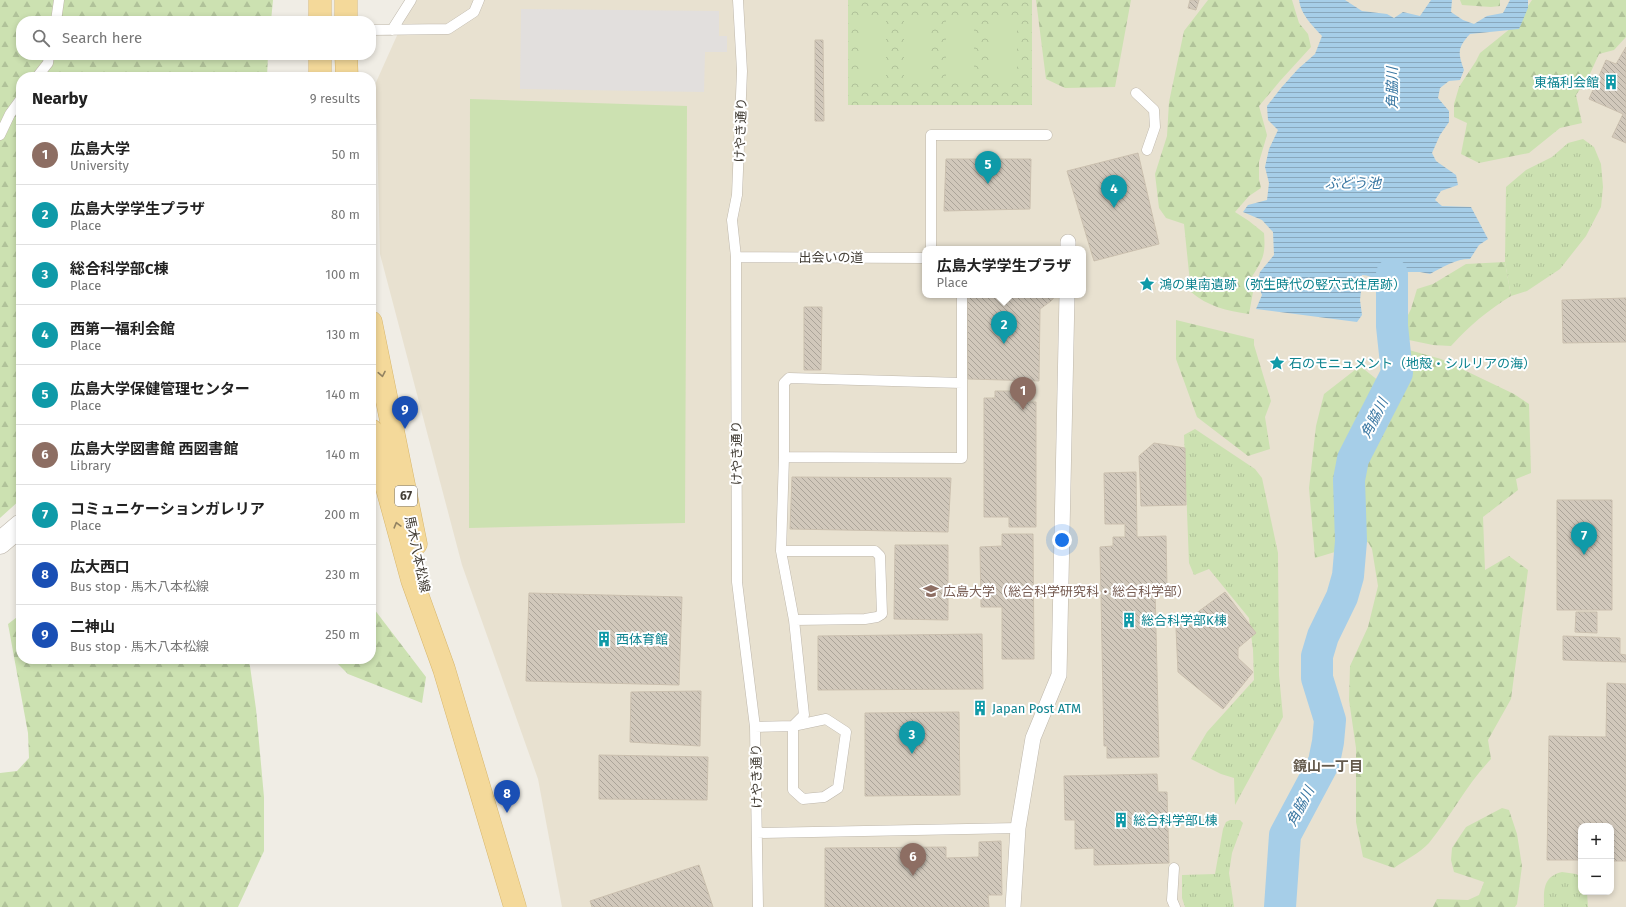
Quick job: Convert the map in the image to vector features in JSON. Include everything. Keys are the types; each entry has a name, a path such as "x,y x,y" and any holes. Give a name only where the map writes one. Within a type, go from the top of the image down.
{"main road":[{"path":"320,0 320,16"},
{"path":"346,0 346,16"},
{"path":"320,60 320,72"},
{"path":"346,60 347,72"},
{"name":"馬木八本松線","path":"376,347 423,578 444,669"},
{"name":"馬木八本松線","path":"376,448 412,580 444,669 515,907"}],"street":[{"path":"1013,907 1018,828 1033,738 1059,675 1067,298"},
{"path":"0,543 16,529"}],"lane":[{"path":"57,16 59,0"},
{"path":"392,30 411,0"},
{"path":"376,30 448,29 474,12 479,0"},
{"name":"けやき通り","path":"738,0 742,71 737,195 732,220 736,257 737,582 754,727 758,907"},
{"path":"42,72 48,60"},
{"path":"1136,93 1154,110 1154,127 1147,150"},
{"path":"0,136 10,114 16,106"},
{"path":"931,246 931,135 1048,135"},
{"name":"出会いの道","path":"736,257 922,258"},
{"path":"784,457 962,458 962,298"},
{"path":"754,727 793,726 826,719 846,732 838,788 824,797 803,799 794,790 793,726 804,715 794,620 781,551 784,457 784,383 789,378 962,383"},
{"path":"781,551 875,551 880,556 882,614 878,617 865,619 794,620"},
{"path":"757,833 1018,828"},
{"path":"1174,868 1172,900 1175,907"}],"shaded area":[{"path":"417,0 1626,0 1626,907 562,907 538,779 462,565 380,254 376,82 408,11"},
{"path":"521,9 719,11 719,36 727,36 727,52 705,52 704,92 520,89"}],"green space":[{"path":"0,0 273,0 271,16 16,16 16,60 268,60 267,72 16,72 16,504 0,518"},
{"path":"848,0 1032,0 1032,105 848,105"},
{"path":"1036,0 1131,0 1115,87 1065,88 1046,79"},
{"path":"1208,0 1292,0 1299,23 1308,34 1311,47 1259,106 1267,135 1259,162 1259,179 1261,188 1249,196 1235,212 1264,233 1264,253 1258,268 1250,280 1253,292 1249,314 1218,307 1204,301 1191,292 1184,224 1166,218 1159,208 1155,174 1167,136 1169,102 1184,31"},
{"path":"1460,0 1500,0 1500,6 1491,7 1462,5"},
{"path":"1532,0 1626,0 1626,37 1614,50 1599,54 1589,76 1576,95 1582,123 1560,128 1529,153 1479,163 1461,154 1467,123 1454,117 1454,104 1459,87 1480,53 1516,24"},
{"path":"859,16 886,16 886,78 859,78"},
{"path":"904,16 931,16 931,79 904,79"},
{"path":"946,18 974,18 974,81 946,81"},
{"path":"990,18 1017,18 1017,81 990,81"},
{"path":"470,99 687,106 685,523 469,528"},
{"path":"1583,139 1594,147 1601,164 1603,187 1601,207 1586,236 1560,269 1527,291 1511,296 1505,262 1506,187 1526,170 1552,157 1568,143"},
{"path":"1505,262 1511,296 1479,319 1451,346 1433,345 1404,339 1404,323 1411,309 1417,289 1433,284 1466,264"},
{"path":"1176,320 1254,339 1254,345 1271,401 1265,417 1270,449 1248,456 1197,417 1176,359"},
{"path":"1409,350 1441,359 1514,394 1529,404 1531,473 1516,479 1518,490 1483,517 1485,570 1509,556 1528,570 1511,699 1488,740 1491,759 1474,779 1429,843 1394,868 1363,857 1356,822 1356,748 1349,700 1350,666 1368,627 1378,586 1372,549 1368,542 1315,558 1309,488 1316,426 1324,394 1360,366 1389,389"},
{"path":"1195,429 1255,469 1262,478 1278,553 1279,675 1283,717 1235,805 1234,778 1221,774 1191,759 1207,732 1254,680 1253,650 1249,618 1209,569 1194,575 1189,563 1184,435"},
{"path":"376,612 426,677 422,703 348,674 338,664 376,664"},
{"path":"16,618 16,664 250,664 256,709 264,797 264,851 238,907 0,907 0,773 17,771 29,758 28,733 8,624"},
{"path":"1502,808 1509,810 1517,834 1522,866 1517,904 1515,907 1433,907 1437,899 1468,900 1479,895 1484,882 1454,872 1451,860 1452,848 1466,827"},
{"path":"1230,820 1240,820 1243,823 1232,853 1229,873 1234,907 1185,907 1182,898 1182,875 1215,874 1223,829 1226,822"},
{"path":"1562,872 1578,875 1578,895 1587,895 1588,907 1544,907 1544,890 1548,881 1555,874"}],"water":[{"name":"ぶどう池","path":"1299,0 1345,0 1362,11 1387,14 1394,18 1403,12 1420,16 1431,0 1452,0 1451,12 1463,20 1474,24 1487,16 1503,13 1510,0 1528,0 1528,8 1519,29 1470,34 1463,43 1460,51 1464,70 1460,80 1449,81 1440,88 1438,98 1449,111 1449,122 1440,135 1432,153 1436,161 1456,175 1458,185 1441,191 1435,200 1442,206 1471,207 1488,239 1479,245 1470,259 1454,262 1430,274 1407,272 1403,277 1403,290 1396,317 1389,321 1385,299 1380,285 1376,280 1362,275 1359,283 1361,291 1360,300 1362,315 1357,322 1256,309 1262,295 1257,282 1260,272 1274,255 1273,232 1262,220 1243,212 1248,205 1267,200 1269,183 1265,167 1269,149 1278,130 1268,120 1267,106 1298,69 1315,54 1322,36 1305,15"}],"building":[{"path":"1190,0 1199,0 1196,10 1188,8"},
{"path":"815,40 823,40 824,121 815,121"},
{"name":"東福利会館","path":"1626,47 1626,143 1612,137 1623,114 1589,99 1606,60 1616,64"},
{"path":"1138,153 1159,244 1094,261 1067,171"},
{"path":"946,159 1031,159 1030,209 944,211"},
{"path":"967,298 1054,298 1040,309 1039,381 968,379"},
{"path":"1626,298 1626,342 1563,343 1562,300"},
{"path":"804,307 822,307 821,370 804,370"},
{"path":"995,391 1013,391 1013,402 1036,402 1036,527 1009,527 1009,517 984,517 984,398 995,398"},
{"path":"1154,443 1185,448 1186,505 1141,506 1139,456"},
{"name":"総合科学部K棟","path":"1136,472 1137,537 1166,536 1167,587 1155,588 1159,757 1107,758 1107,746 1104,746 1100,547 1113,546 1113,537 1125,537 1125,524 1105,524 1104,473"},
{"path":"792,477 951,478 948,532 790,529"},
{"path":"1557,500 1612,500 1612,610 1557,610"},
{"path":"1002,534 1033,534 1034,659 1002,659 1002,607 981,607 980,547 1002,546"},
{"path":"895,545 948,545 948,620 894,619"},
{"path":"1225,592 1256,633 1238,648 1238,658 1253,672 1223,709 1178,672 1176,628"},
{"name":"西体育館","path":"529,593 682,597 679,685 526,681"},
{"path":"1576,612 1597,612 1597,633 1575,632"},
{"path":"982,634 983,689 818,690 818,636"},
{"path":"1563,636 1620,638 1620,654 1626,655 1626,662 1563,660"},
{"path":"1607,683 1626,684 1626,861 1614,861 1614,823 1578,823 1578,860 1547,860 1549,736 1606,737"},
{"path":"701,691 700,746 630,742 631,692"},
{"name":"Japan Post ATM","path":"975,703 985,703 985,714 975,714"},
{"path":"959,712 960,795 865,796 865,713"},
{"path":"599,755 708,757 707,800 599,799"},
{"name":"総合科学部L棟","path":"1157,774 1158,792 1167,792 1169,863 1094,865 1094,848 1075,849 1075,820 1065,820 1064,776"},
{"path":"1001,841 1002,895 988,895 989,907 825,907 825,848 946,847 946,858 979,857 979,842"},
{"path":"699,865 713,907 592,907 590,901"}],"waterway":[{"name":"角脇川","path":"1280,907 1285,835 1324,762 1328,742 1330,720 1317,678 1317,656 1323,636 1342,597 1348,576 1351,541 1349,480 1353,459 1397,373 1392,326 1392,274"}],"place":[{"name":"東福利会館","path":"1611,82"},
{"name":"広島大学保健管理センター","path":"988,184"},
{"name":"西第一福利会館","path":"1114,208"},
{"name":"鴻の巣南遺跡（弥生時代の竪穴式住居跡）","path":"1147,284"},
{"name":"広島大学学生プラザ","path":"1004,344"},
{"name":"石のモニュメント（地殻・シルリアの海）","path":"1277,363"},
{"name":"広島大学","path":"1023,410"},
{"name":"二神山","path":"405,429"},
{"name":"コミュニケーションガレリア","path":"1584,555"},
{"name":"広島大学（総合科学研究科・総合科学部）","path":"931,591"},
{"name":"総合科学部K棟","path":"1129,620"},
{"name":"西体育館","path":"604,639"},
{"name":"Japan Post ATM","path":"980,708"},
{"name":"総合科学部C棟","path":"912,754"},
{"name":"広大西口","path":"507,813"},
{"name":"総合科学部L棟","path":"1121,820"},
{"name":"広島大学図書館 西図書館","path":"913,876"}],"district":[{"name":"鏡山一丁目","path":"1328,766"}]}
